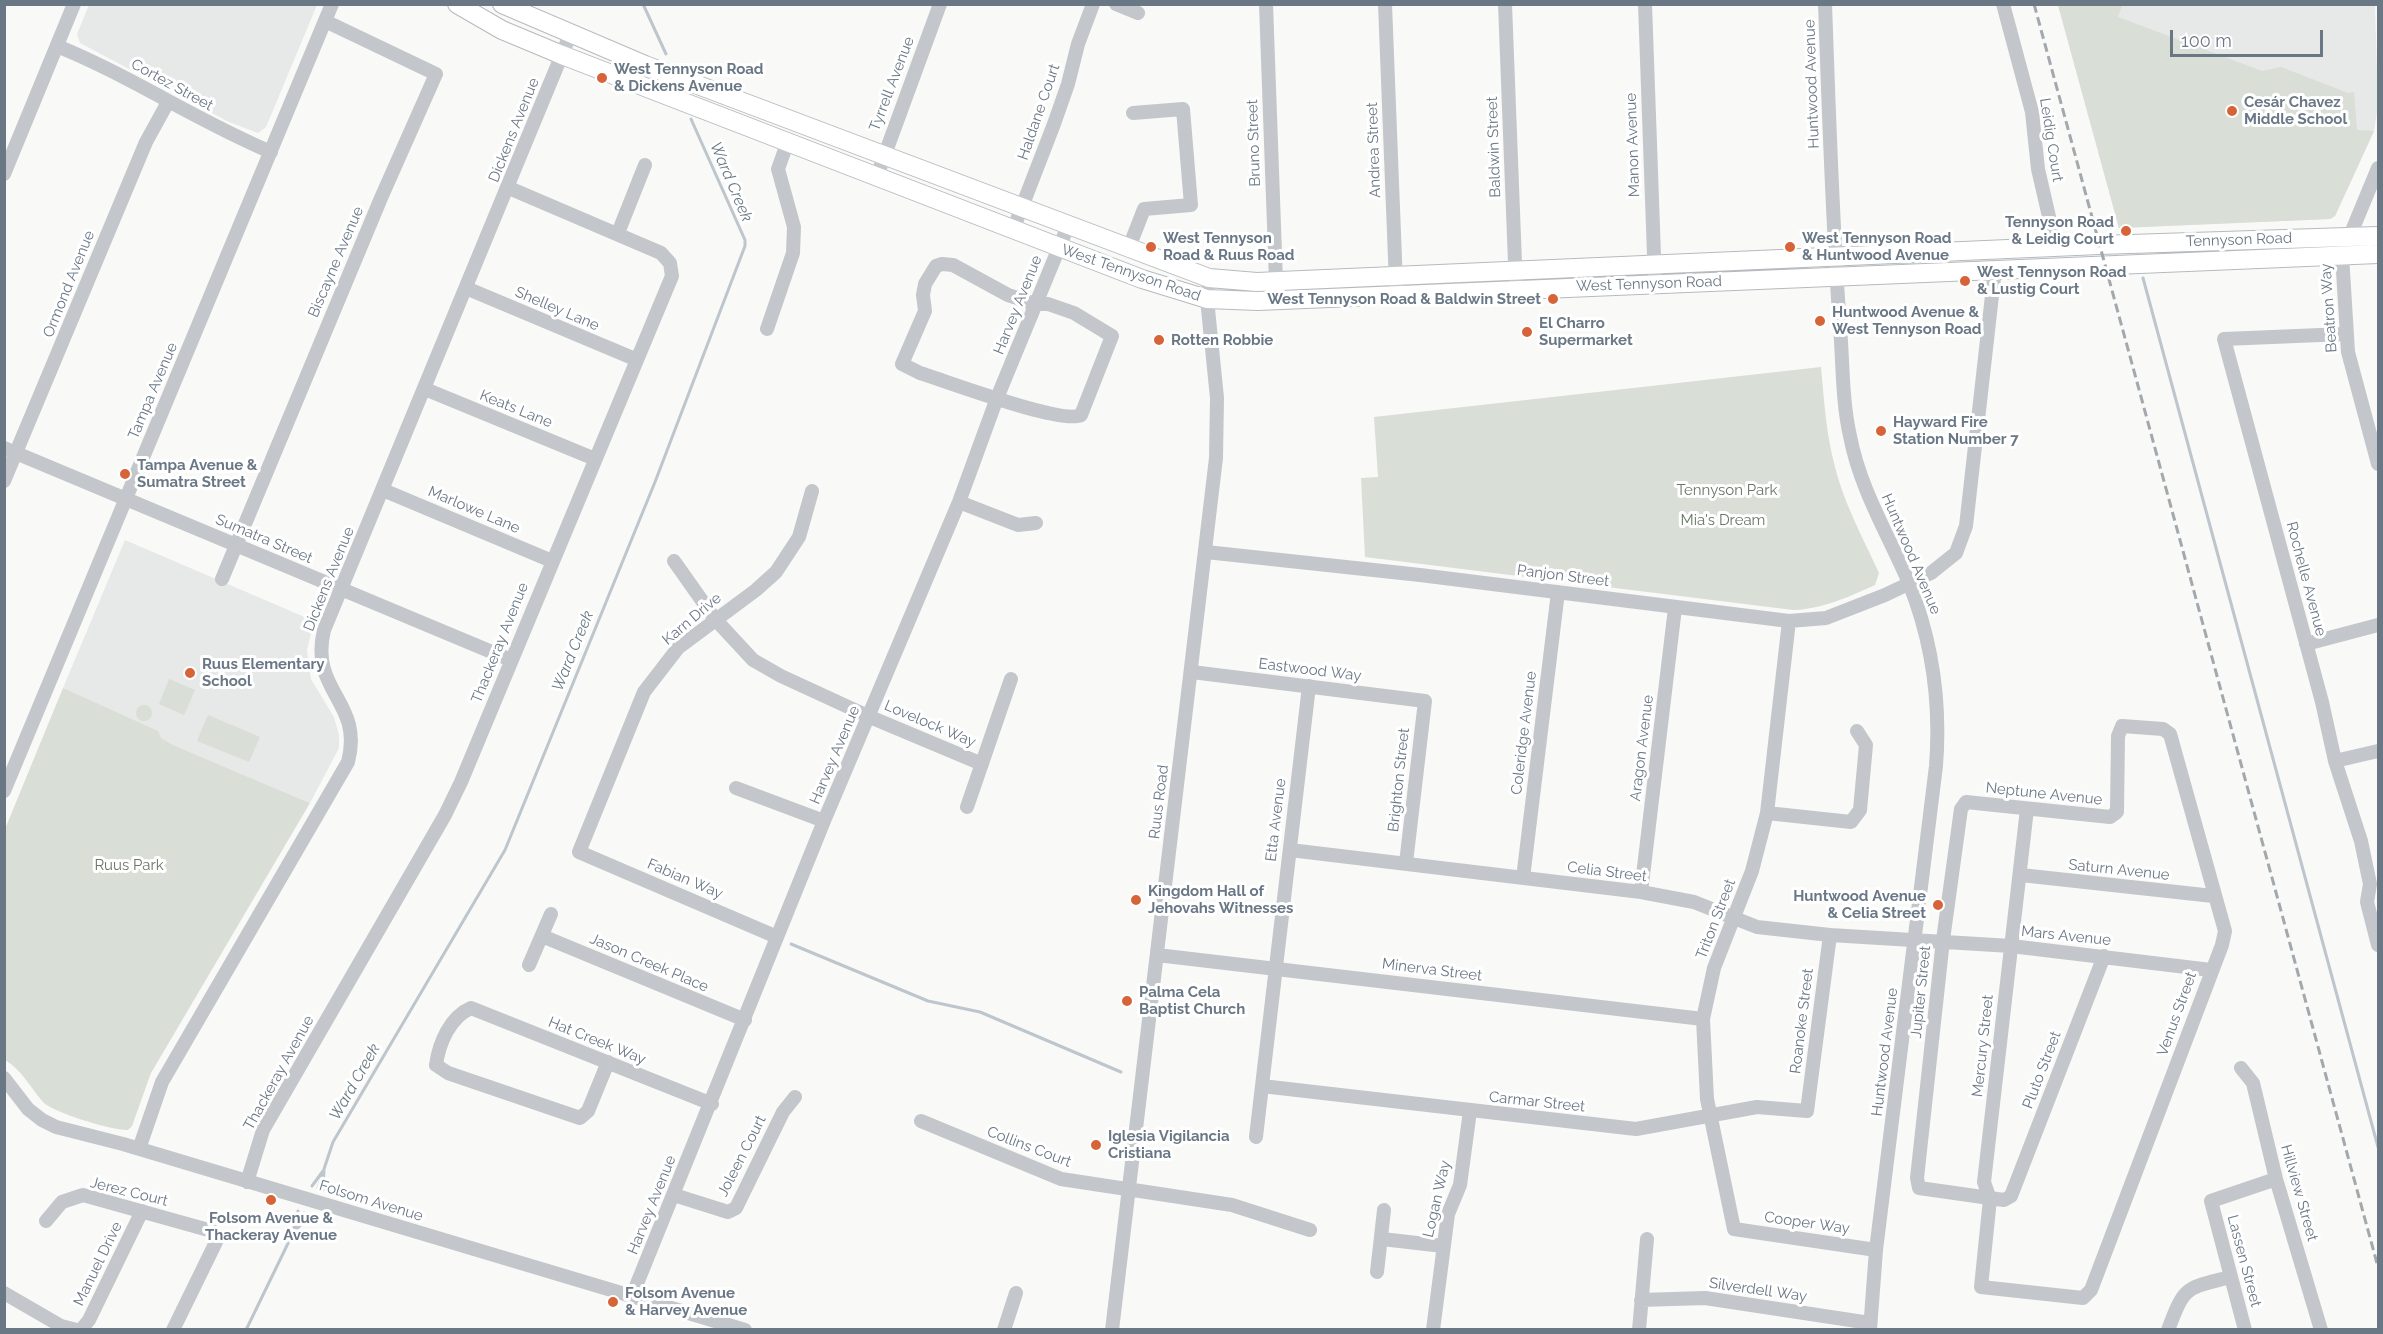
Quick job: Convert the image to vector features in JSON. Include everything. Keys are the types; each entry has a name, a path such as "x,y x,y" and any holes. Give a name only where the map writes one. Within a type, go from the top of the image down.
{"main road":[{"name":"West Tennyson Road","path":"457,4 502,30 562,55 789,141 1059,248 1155,284 1208,299 1258,301 2105,264"},
{"name":"West Tennyson Road","path":"502,4 532,11 570,35 1128,250 1209,278 1257,282 2099,245"},
{"name":"Tennyson Road","path":"2099,245 2379,236"},
{"name":"Tennyson Road","path":"2105,264 2379,254"}],"street":[{"path":"4,174 74,4"},
{"name":"Tampa Avenue","path":"4,791 332,4"},
{"name":"Tyrrell Avenue","path":"877,176 940,4"},
{"name":"Haldane Court","path":"1013,230 1068,84 1078,44 1093,4"},
{"path":"1116,4 1138,13"},
{"name":"Bruno Street","path":"1266,4 1276,281"},
{"name":"Andrea Street","path":"1386,4 1396,294"},
{"name":"Baldwin Street","path":"1505,4 1516,289"},
{"name":"Manon Avenue","path":"1645,4 1655,283"},
{"name":"Huntwood Avenue","path":"1825,4 1836,275 1849,435 1872,505 1909,584 1929,644 1936,678 1938,721 1936,766 1876,1250 1870,1326"},
{"name":"Leidig Court","path":"2003,4 2032,112 2038,169 2056,247"},
{"name":"Biscayne Avenue","path":"222,579 381,198 436,74 325,21"},
{"name":"Dickens Avenue","path":"139,1149 162,1082 348,762 353,745 352,730 347,713 327,680 320,649 341,589 509,188 570,35"},
{"name":"Cortez Street","path":"57,46 103,65 225,133 271,152"},
{"name":"Ormond Avenue","path":"4,481 10,450 146,142 168,102"},
{"path":"1128,250 1144,209 1191,205 1183,109 1133,113"},
{"path":"767,329 793,253 794,227 778,169 789,141"},
{"path":"618,233 645,165"},
{"name":"Beatron Way","path":"2379,168 2348,236 2342,255 2345,334 2352,368 2379,464"},
{"name":"Thackeray Avenue","path":"247,1182 263,1130 445,814 635,359 672,276 670,263 661,253 509,188"},
{"name":"Harvey Avenue","path":"632,1296 712,1104 824,821 870,717 959,502 997,398 1068,226"},
{"path":"953,265 1008,295 1035,304 1048,304 1074,313 1112,336 1081,415 1075,418 1035,410 920,373 902,364 925,311 923,295 925,284 936,266 953,265"},
{"name":"Panjon Street","path":"1206,552 1789,621 1826,618 1931,573 1956,553 1966,526 1995,269"},
{"name":"Ruus Road","path":"1112,1329 1216,458 1217,398 1208,299 1209,278"},
{"name":"Shelley Lane","path":"466,288 635,359"},
{"name":"Rochelle Avenue","path":"2345,334 2224,339 2336,761 2374,884 2367,902 2379,945"},
{"name":"Keats Lane","path":"425,389 595,459"},
{"name":"Sumatra Street","path":"10,450 511,660"},
{"name":"Marlowe Lane","path":"383,490 552,561"},
{"name":"Karn Drive","path":"579,852 644,692 678,648 756,590 776,572 799,537 812,491"},
{"path":"959,502 1018,525 1036,523"},
{"name":"Lovelock Way","path":"674,561 715,620 753,660 781,676 870,717 982,764"},
{"name":"Coleridge Avenue","path":"1523,878 1558,592"},
{"name":"Aragon Avenue","path":"1641,892 1675,608"},
{"name":"Triton Street","path":"1734,1228 1707,1099 1702,1019 1714,968 1752,871 1767,813 1789,621"},
{"path":"2306,644 2379,625"},
{"name":"Eastwood Way","path":"1192,672 1425,701"},
{"path":"967,807 1011,679"},
{"name":"Etta Avenue","path":"1256,1137 1309,686"},
{"name":"Brighton Street","path":"1406,863 1425,701"},
{"name":"Venus Street","path":"1981,1287 2083,1298 2091,1290 2222,945 2225,931 2213,896 2170,734 2163,729 2122,726 2118,736 2117,812"},
{"path":"1767,813 1851,822 1860,810 1866,745 1857,731"},
{"path":"2336,761 2379,751"},
{"path":"736,788 824,821"},
{"name":"Neptune Avenue","path":"1966,802 2110,817 2117,812"},
{"name":"Jupiter Street","path":"1966,802 1961,809 1943,940 1917,1178 1919,1188 1969,1193 1990,1199"},
{"name":"Mercury Street","path":"1981,1287 1990,1199 1984,1182 2027,809"},
{"name":"Celia Street","path":"1290,850 1641,892 1694,902 1757,927 1830,935 1916,940"},
{"name":"Fabian Way","path":"579,852 777,937"},
{"name":"Saturn Avenue","path":"2021,875 2213,896"},
{"path":"529,965 551,914"},
{"name":"Roanoke Street","path":"1807,1111 1830,935"},
{"name":"Jason Creek Place","path":"542,936 744,1020"},
{"name":"Mars Avenue","path":"1916,940 2011,946 2211,970"},
{"name":"Minerva Street","path":"1157,955 1702,1019"},
{"name":"Pluto Street","path":"1990,1199 2004,1200 2011,1196 2104,956"},
{"name":"Hat Creek Way","path":"608,1062 588,1111 580,1118 448,1073 436,1065 439,1046 460,1013 471,1008 608,1062 712,1104"},
{"name":"Hillview Street","path":"2241,1068 2253,1083 2277,1179 2321,1329"},
{"name":"Folsom Avenue","path":"4,1078 28,1109 56,1127 139,1149 745,1329"},
{"name":"Carmar Street","path":"1262,1086 1636,1129 1757,1107 1807,1111"},
{"name":"Joleen Court","path":"674,1196 728,1212 736,1208 783,1112 795,1097"},
{"name":"Logan Way","path":"1433,1329 1448,1214 1460,1185 1470,1111"},
{"name":"Collins Court","path":"921,1120 1061,1179 1232,1205 1310,1230"},
{"name":"Lassen Street","path":"2245,1329 2211,1202 2277,1179"},
{"name":"Jerez Court","path":"46,1221 62,1202 83,1195 212,1231 216,1242 173,1329"},
{"path":"1377,1272 1384,1210"},
{"name":"Manuel Drive","path":"4,1293 61,1326 79,1329 89,1320 142,1211"},
{"name":"Cooper Way","path":"1734,1228 1876,1250"},
{"path":"1382,1239 1443,1246"},
{"path":"1638,1329 1647,1239"},
{"path":"2168,1329 2183,1294 2194,1287 2230,1277"},
{"path":"1004,1329 1016,1293"},
{"name":"Silverdell Way","path":"1641,1300 1705,1298 1870,1326"}],"shaded area":[{"path":"89,4 317,5 266,127 258,133 229,122 80,43 77,34"},
{"name":"Cesár Chavez Middle School","path":"2058,5 2375,5 2378,105 2374,131 2335,216 2330,219 2119,228"},
{"name":"Ruus Elementary School","path":"125,540 314,621 307,650 311,679 334,717 339,735 339,748 310,803 173,745 63,688"}],"green space":[{"name":"Cesár Chavez Middle School","path":"2058,5 2122,5 2118,17 2262,71 2281,67 2348,93 2354,92 2357,130 2374,131 2335,216 2330,219 2119,228"},
{"name":"Tennyson Park","path":"1821,367 1827,427 1838,477 1854,520 1879,573 1875,585 1855,594 1825,605 1793,610 1365,557 1361,478 1378,477 1374,417"},
{"path":"169,679 195,690 184,715 159,704"},
{"name":"Ruus Park","path":"63,688 158,731 161,738 173,745 310,803 151,1073 132,1126 128,1130 83,1120 49,1106 43,1102 21,1074 5,1060 5,829"},
{"path":"141,705 147,705 152,713 150,719 141,721 136,716 136,710"},
{"path":"208,715 260,737 249,762 197,741"}],"waterway":[{"name":"Ward Creek","path":"643,4 666,54"},
{"name":"Ward Creek","path":"323,1190 324,1169 333,1142 505,850 655,482 745,246 745,240 691,119"},
{"path":"2143,278 2378,1147"},
{"path":"791,944 928,1001 980,1012 1121,1072"},
{"name":"Ward Creek","path":"312,1186 323,1171"},
{"name":"Ward Creek","path":"318,1188 323,1174"},
{"name":"Ward Creek","path":"294,1227 298,1211"},
{"name":"Ward Creek","path":"295,1229 304,1213"},
{"name":"Ward Creek","path":"246,1330 293,1233 310,1215"}],"railway":[{"path":"2034,4 2378,1267"}],"place":[{"name":"West Tennyson Road & Dickens Avenue","path":"602,78"},
{"name":"Cesár Chavez Middle School","path":"2232,111"},
{"name":"Tennyson Road & Leidig Court","path":"2126,231"},
{"name":"West Tennyson Road & Ruus Road","path":"1151,247"},
{"name":"West Tennyson Road & Huntwood Avenue","path":"1790,247"},
{"name":"West Tennyson Road & Lustig Court","path":"1965,281"},
{"name":"West Tennyson Road & Baldwin Street","path":"1553,299"},
{"name":"Huntwood Avenue & West Tennyson Road","path":"1820,321"},
{"name":"El Charro Supermarket","path":"1527,332"},
{"name":"Rotten Robbie","path":"1159,340"},
{"name":"Hayward Fire Station Number 7","path":"1881,431"},
{"name":"Tampa Avenue & Sumatra Street","path":"125,474"},
{"name":"Ruus Elementary School","path":"190,673"},
{"name":"Kingdom Hall of Jehovahs Witnesses","path":"1136,900"},
{"name":"Huntwood Avenue & Celia Street","path":"1938,905"},
{"name":"Palma Cela Baptist Church","path":"1127,1001"},
{"name":"Iglesia Vigilancia Cristiana","path":"1096,1145"},
{"name":"Folsom Avenue & Thackeray Avenue","path":"271,1200"},
{"name":"Folsom Avenue & Harvey Avenue","path":"613,1302"}],"park label":[{"name":"Mia's Dream","path":"1723,520"}]}
